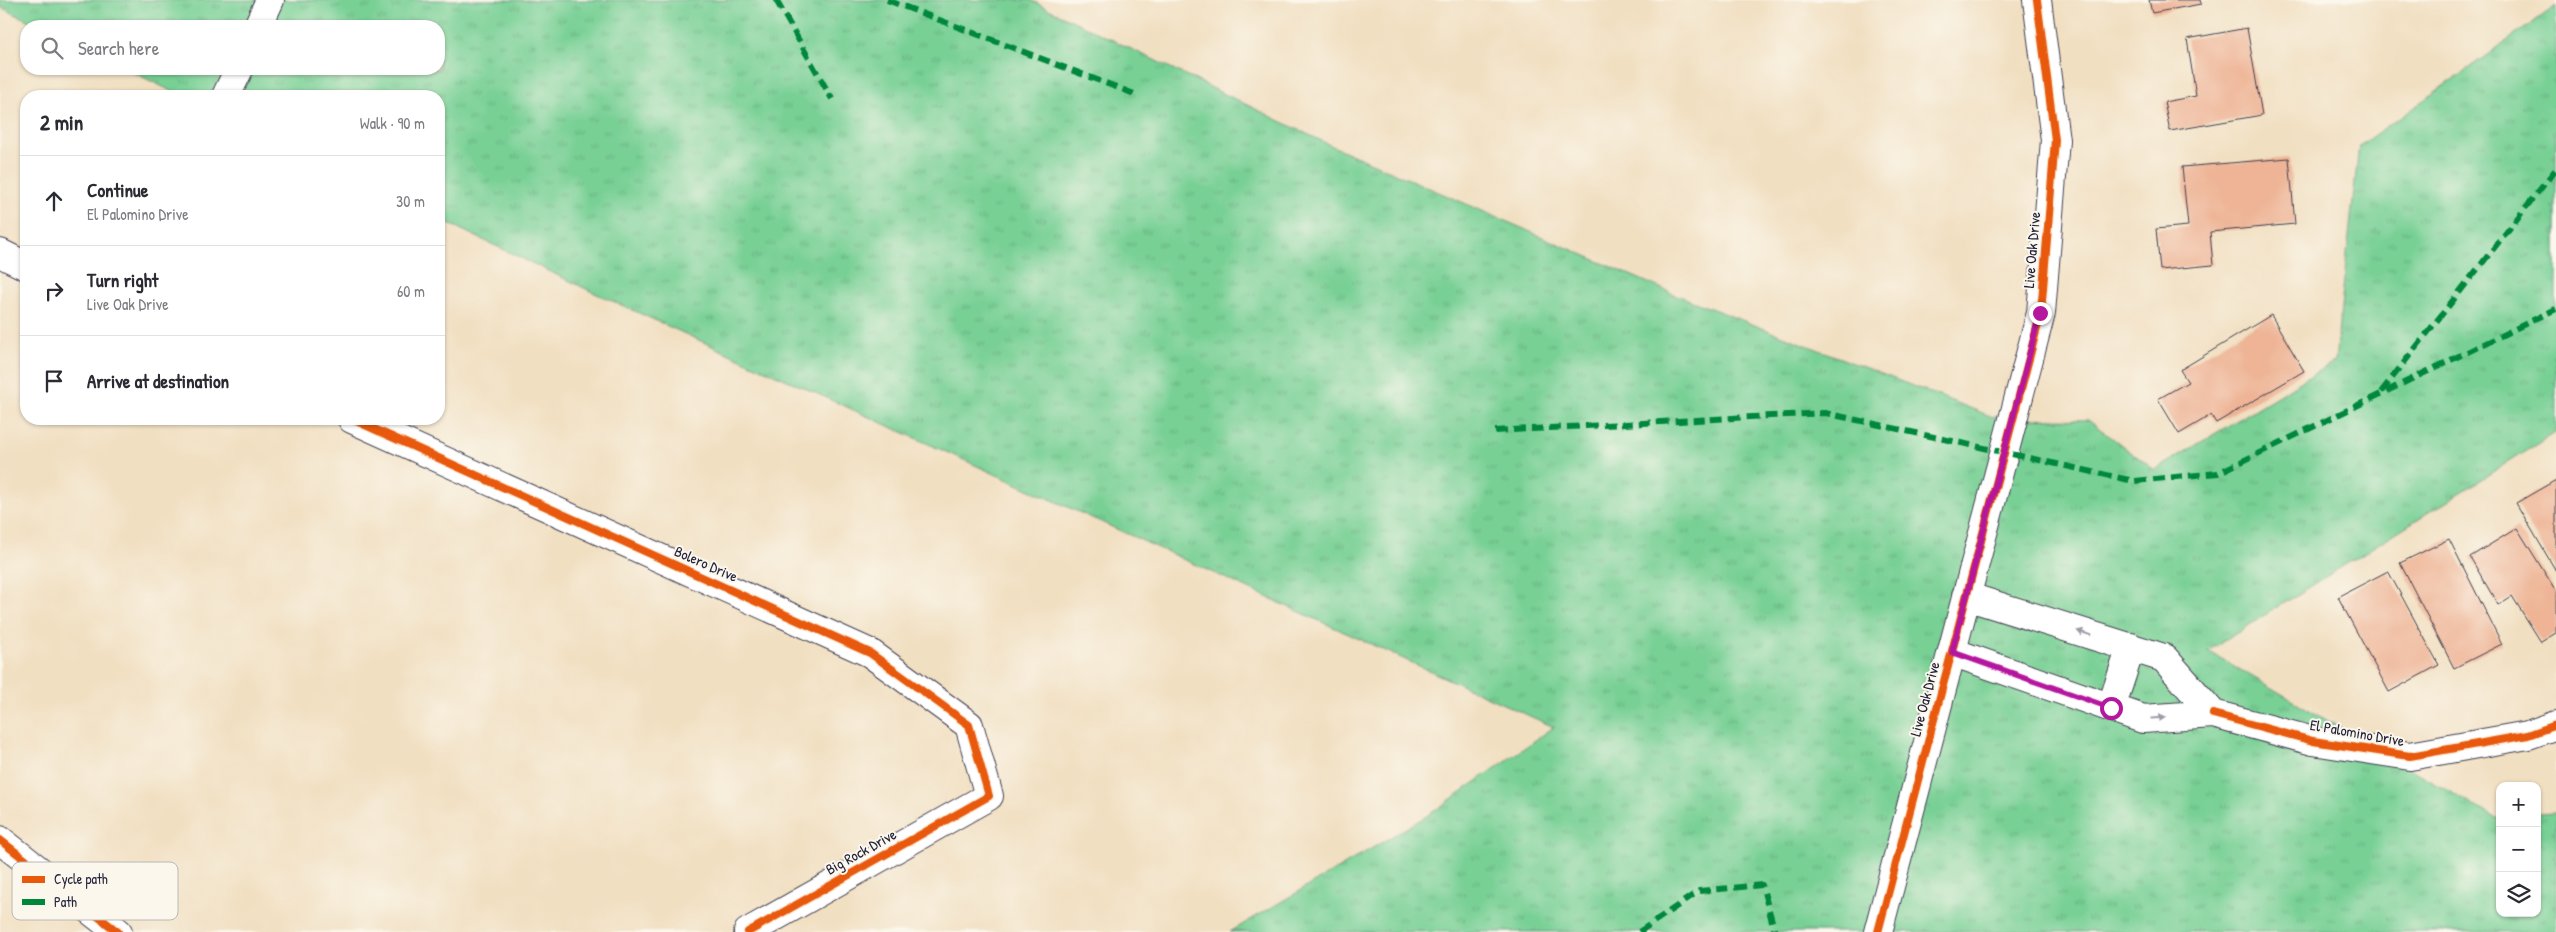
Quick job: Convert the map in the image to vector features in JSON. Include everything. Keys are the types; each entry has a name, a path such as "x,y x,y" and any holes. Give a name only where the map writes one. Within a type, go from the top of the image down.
{"street":[{"path":"261,20 270,0"},
{"name":"Live Oak Drive","path":"1878,932 2040,313 2055,140 2037,0"},
{"path":"229,90 236,75"},
{"path":"0,253 20,263"},
{"name":"Bolero Drive","path":"365,425 870,653 969,725 989,796"},
{"path":"1966,596 2164,658 2213,714"},
{"path":"2111,708 2131,647"},
{"name":"El Palomino Drive","path":"1952,652 2143,719 2213,714 2313,741 2410,756 2528,736 2556,725"},
{"name":"Big Rock Drive","path":"748,932 989,796"},
{"path":"0,840 28,862"},
{"path":"103,920 118,932"}],"green space":[{"path":"0,0 1030,0 1330,145 1674,294 1993,417 2088,420 2155,470 2335,361 2359,146 2556,6 2556,432 2208,651 2496,818 2496,917 2541,917 2541,814 2556,813 2556,932 1230,932 1430,814 1554,727 597,294 445,222 445,90 170,90 138,75 445,75 445,20 27,20 0,7"}],"building":[{"path":"2149,0 2200,0 2201,4 2152,13"},
{"path":"2247,28 2262,115 2170,131 2164,102 2196,96 2187,39"},
{"path":"2289,158 2295,224 2210,232 2213,265 2160,270 2156,229 2188,226 2182,167"},
{"path":"2271,315 2304,371 2216,423 2211,415 2179,434 2158,399 2188,382 2180,370"},
{"path":"2556,480 2556,571 2516,503"},
{"path":"2517,528 2556,591 2556,633 2541,642 2512,596 2498,605 2470,557"},
{"path":"2449,539 2502,644 2454,668 2400,563"},
{"path":"2388,571 2439,665 2389,692 2338,597"}],"marked path":[{"path":"776,0 832,99"},
{"path":"887,0 1137,95"},
{"path":"2381,392 2556,169"},
{"path":"1495,431 1825,413 2134,481 2218,473 2556,309"},
{"path":"1639,932 1699,891 1762,885 1775,932"}],"cycle path":[{"path":"1878,932 2041,313 2055,140 2037,0"},
{"path":"365,425 870,653 969,725 989,796 748,932"},
{"path":"2213,714 2313,741 2410,756 2528,735 2556,725"},
{"path":"0,840 28,862"},
{"path":"103,920 118,932"}],"route":[{"path":"2040,313 1952,652 2111,708"}]}
